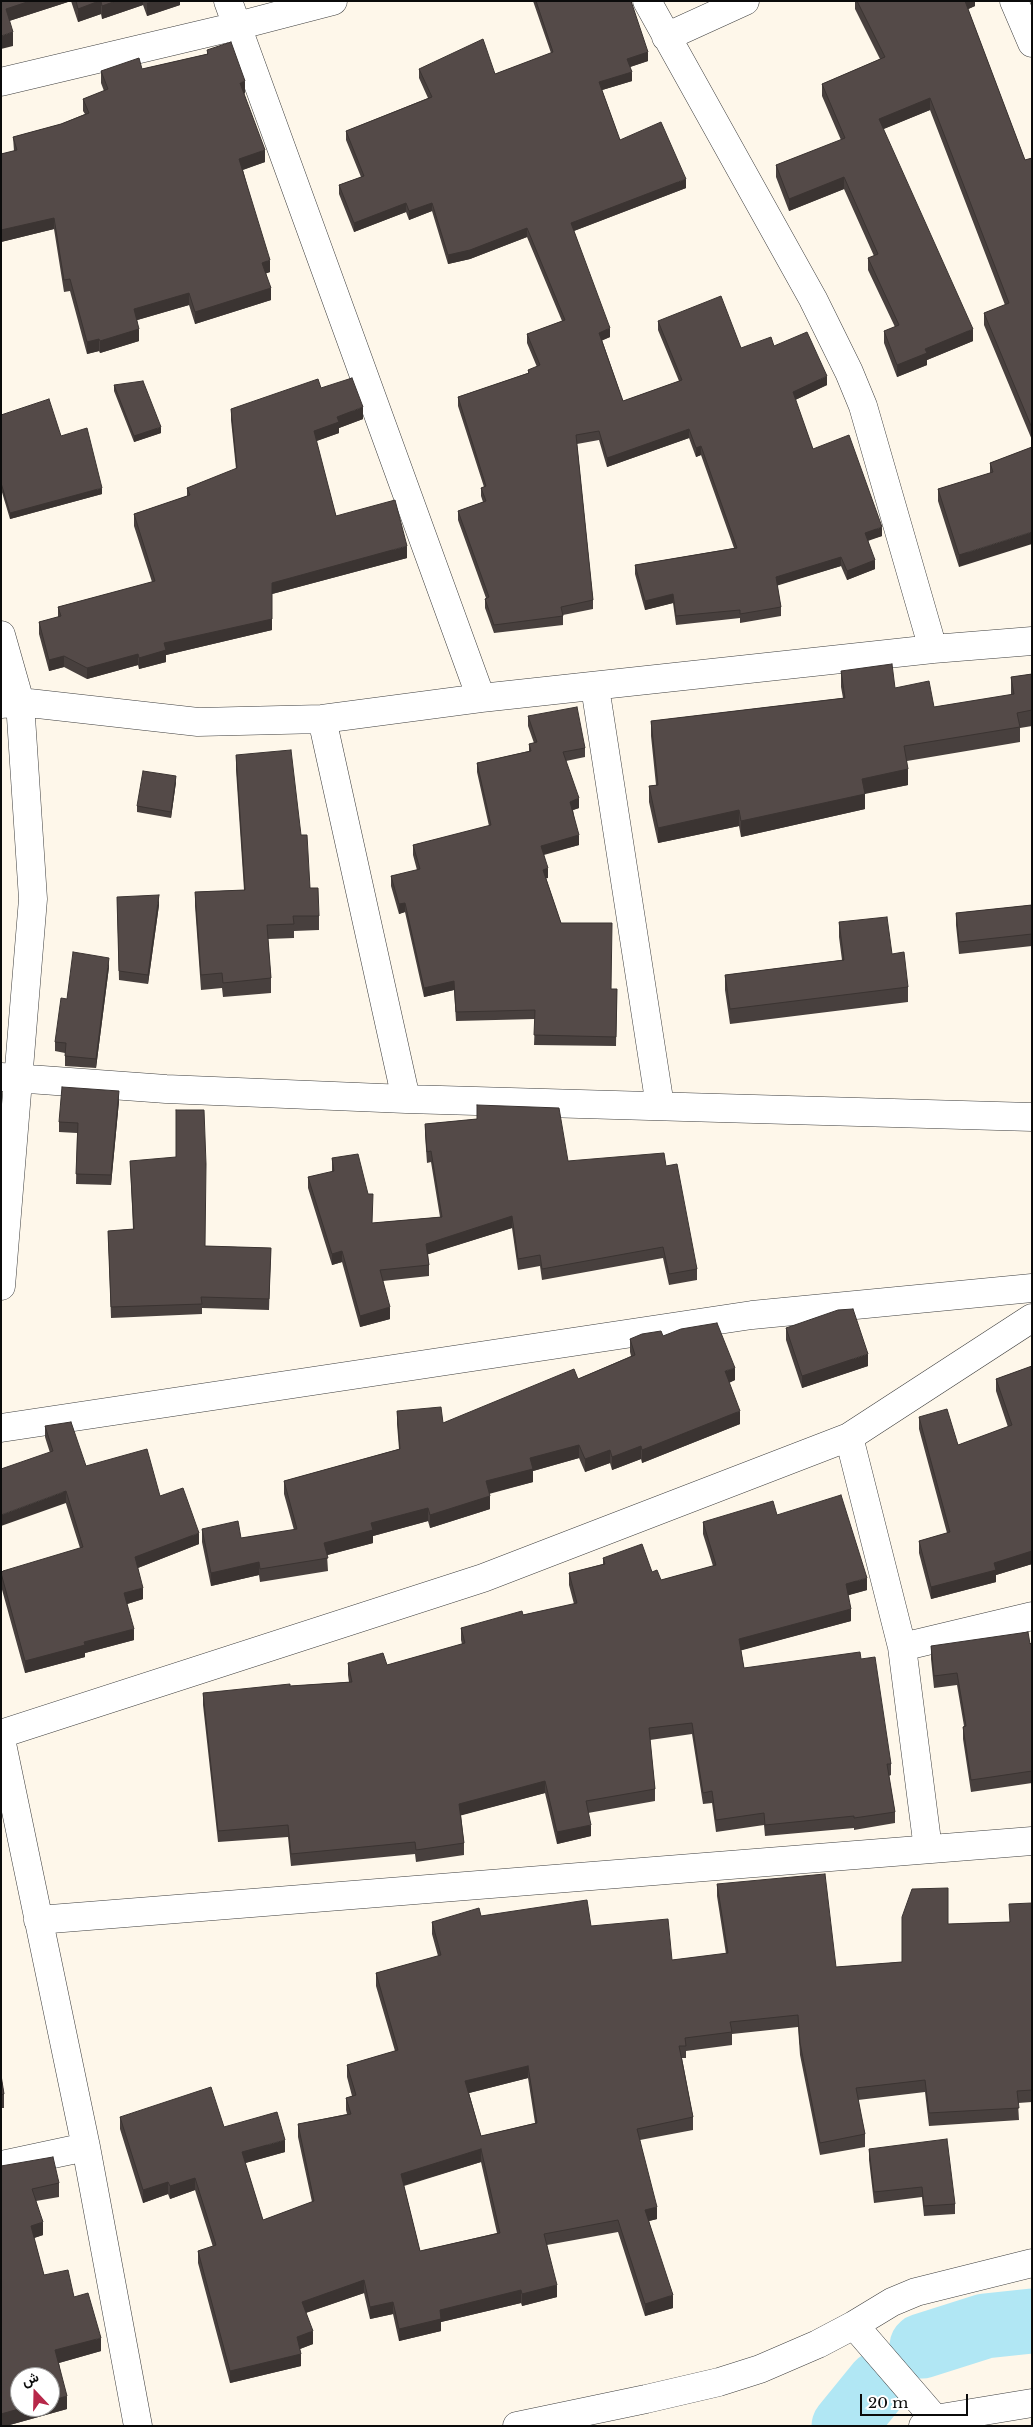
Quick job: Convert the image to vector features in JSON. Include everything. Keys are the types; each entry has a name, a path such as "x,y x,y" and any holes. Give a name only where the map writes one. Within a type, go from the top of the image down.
{"street":[{"path":"228,1 481,698"},
{"path":"1,82 237,26 333,1"},
{"path":"648,1 666,37 813,299 849,372 863,406 932,649"},
{"path":"666,37 745,1"},
{"path":"1014,1 1032,43"},
{"path":"1,635 33,899 10,1077 1,1286"},
{"path":"10,703 198,722 322,719 481,698 932,649 1032,641"},
{"path":"595,687 660,1106"},
{"path":"322,719 406,1099"},
{"path":"10,1077 166,1089 406,1099 1032,1117"},
{"path":"1,1428 752,1315 1032,1288"},
{"path":"1,1734 483,1578 849,1437 1032,1318"},
{"path":"849,1437 902,1648 928,1850"},
{"path":"902,1648 1032,1616"},
{"path":"1,1739 86,2147 138,2426"},
{"path":"38,1920 1032,1841"},
{"path":"1,2165 86,2147"},
{"path":"517,2426 646,2399 718,2382 760,2369 818,2344 892,2302 916,2292 1032,2263"},
{"path":"854,2325 929,2422 1032,2404"}],"building":[{"path":"1,1 30,1 6,9 13,32 1,36"},
{"path":"76,1 99,1 78,9"},
{"path":"101,1 116,1 102,6"},
{"path":"536,1 631,1 648,52 627,59 632,72 599,82 620,140 661,122 686,179 571,223 610,328 599,333 623,401 682,380 658,321 721,296 741,348 771,337 774,346 807,332 827,376 793,392 813,449 849,435 882,527 865,533 875,560 847,571 841,557 776,577 781,607 740,614 740,610 676,616 673,594 645,601 635,565 737,548 701,446 696,448 689,429 607,458 599,431 576,435 593,600 561,607 563,616 494,625 485,599 489,597 458,511 486,501 481,488 486,486 458,397 529,373 528,370 540,365 527,334 565,320 527,228 470,250 448,255 432,203 409,211 406,203 354,223 339,185 364,176 346,131 432,97 419,69 483,39 495,74 553,52"},
{"path":"857,1 965,1 1025,160 1032,158 1032,428 984,313 1009,303 930,98 879,119 973,329 925,349 927,353 897,365 884,331 899,325 868,258 878,254 844,177 789,199 776,165 845,138 822,84 885,57"},
{"path":"231,42 245,81 240,83 265,150 239,159 270,260 262,263 271,288 195,312 189,293 134,309 139,329 100,341 99,339 87,342 70,279 64,280 54,218 1,230 1,154 17,150 13,137 61,124 89,113 83,99 108,89 101,71 139,58 142,69 208,54 207,50"},
{"path":"352,378 363,407 337,417 339,422 314,431 336,516 395,500 407,546 272,583 272,619 164,643 166,650 139,658 138,654 87,668 64,656 49,660 39,622 61,616 58,607 155,581 134,514 190,495 187,488 237,468 231,409 318,379 321,388"},
{"path":"143,381 161,427 134,436 114,385"},
{"path":"49,399 61,436 87,428 102,488 10,513 1,483 1,415"},
{"path":"1032,447 1032,532 959,555 938,489 993,472 990,463"},
{"path":"892,664 895,688 929,681 934,707 1014,694 1011,677 1032,674 1032,710 1017,713 1020,727 904,746 908,769 862,779 865,794 741,821 739,810 658,828 649,786 658,785 651,721 845,698 841,671"},
{"path":"577,707 585,748 563,752 579,798 570,802 579,835 541,846 548,868 543,870 561,923 612,923 611,989 617,989 616,1037 534,1035 535,1010 456,1012 454,981 424,988 405,903 399,904 391,876 420,869 413,845 491,825 477,763 531,751 529,744 537,742 528,716"},
{"path":"291,750 301,835 307,835 310,888 318,888 319,916 293,916 294,924 267,925 271,978 223,983 222,973 201,975 195,892 245,890 236,755"},
{"path":"143,771 176,776 171,812 137,806"},
{"path":"159,895 148,975 119,971 117,897"},
{"path":"1032,905 1032,934 959,942 956,913"},
{"path":"887,917 892,954 904,952 908,987 730,1009 725,975 844,960 839,922"},
{"path":"73,952 109,958 96,1059 65,1056 66,1043 55,1042 61,998 67,999"},
{"path":"62,1087 119,1091 111,1175 76,1174 78,1123 59,1122"},
{"path":"477,1105 559,1108 568,1161 664,1153 666,1166 677,1164 697,1269 669,1274 663,1247 542,1269 540,1255 518,1259 512,1216 426,1244 429,1265 380,1270 390,1307 360,1316 342,1251 332,1254 308,1177 334,1171 332,1158 358,1154 368,1194 373,1194 372,1223 442,1217 431,1151 427,1152 425,1124 477,1119"},
{"path":"176,1110 204,1110 206,1164 205,1246 271,1248 269,1299 201,1297 202,1304 111,1307 108,1231 134,1229 130,1161 176,1157"},
{"path":"853,1309 868,1354 802,1376 786,1328 838,1310"},
{"path":"717,1323 735,1368 725,1371 740,1411 642,1450 641,1446 612,1457 610,1450 585,1459 579,1445 530,1458 533,1469 486,1481 490,1496 430,1515 428,1508 371,1523 373,1530 324,1543 328,1558 260,1569 259,1562 211,1573 202,1529 238,1521 241,1538 297,1529 284,1481 400,1449 397,1411 441,1407 443,1423 574,1369 578,1379 635,1355 630,1339 642,1334 661,1331 663,1336 681,1329"},
{"path":"1032,1366 1032,1551 994,1563 996,1570 931,1587 919,1541 950,1532 919,1417 947,1409 958,1445 1012,1425 996,1379"},
{"path":"71,1422 86,1466 147,1449 160,1496 183,1488 199,1533 135,1557 143,1588 124,1593 134,1629 84,1642 85,1645 25,1661 1,1573 83,1547 66,1491 1,1515 1,1469 53,1451 45,1426"},
{"path":"841,1495 867,1578 846,1584 851,1609 739,1639 744,1668 860,1652 861,1659 875,1657 891,1764 887,1764 895,1812 854,1818 854,1816 765,1825 764,1813 716,1820 712,1791 703,1793 692,1723 649,1728 655,1789 586,1801 591,1825 557,1832 545,1781 459,1804 464,1843 416,1850 415,1842 291,1854 288,1825 218,1831 203,1693 290,1684 290,1686 352,1682 348,1663 383,1653 387,1665 465,1643 461,1628 522,1611 523,1615 577,1603 569,1573 605,1564 603,1558 642,1544 652,1572 657,1570 661,1580 716,1565 703,1522 773,1501 777,1515"},
{"path":"1028,1632 1030,1644 1032,1643 1032,1771 971,1780 963,1727 966,1726 957,1673 934,1676 931,1646"},
{"path":"825,1874 836,1967 902,1962 902,1917 912,1889 948,1888 948,1924 1010,1922 1009,1904 1032,1903 1032,2090 1017,2091 1019,2108 929,2113 925,2080 856,2088 865,2134 820,2143 800,2043 798,2015 730,2022 732,2032 685,2038 686,2046 679,2046 693,2117 637,2129 657,2207 645,2210 673,2295 645,2304 618,2220 544,2234 557,2285 522,2294 521,2290 440,2310 441,2319 399,2329 393,2302 370,2307 364,2280 302,2302 313,2331 297,2337 301,2354 230,2371 198,2251 216,2245 195,2178 170,2186 168,2182 143,2190 120,2117 211,2087 224,2127 277,2112 285,2140 242,2152 263,2220 314,2201 298,2124 351,2114 346,2098 356,2095 347,2065 398,2050 376,1973 441,1955 432,1922 479,1908 481,1916 587,1900 591,1926 668,1919 672,1960 728,1953 717,1884","holes":["528,2066 537,2123 481,2136 465,2081","481,2149 500,2233 420,2251 401,2174"]},
{"path":"1,2075 4,2094 1,2095"},
{"path":"947,2139 955,2204 924,2206 922,2187 874,2192 869,2149"},
{"path":"53,2157 59,2183 32,2189 43,2222 31,2226 44,2275 68,2270 74,2297 88,2293 101,2338 55,2350 59,2367 10,2367 10,2411 1,2414 1,2166"},
{"path":"60,2369 67,2396 60,2398"}],"waterway":[{"path":"922,2346 985,2326 1032,2321"},
{"path":"844,2426 879,2383"}]}
